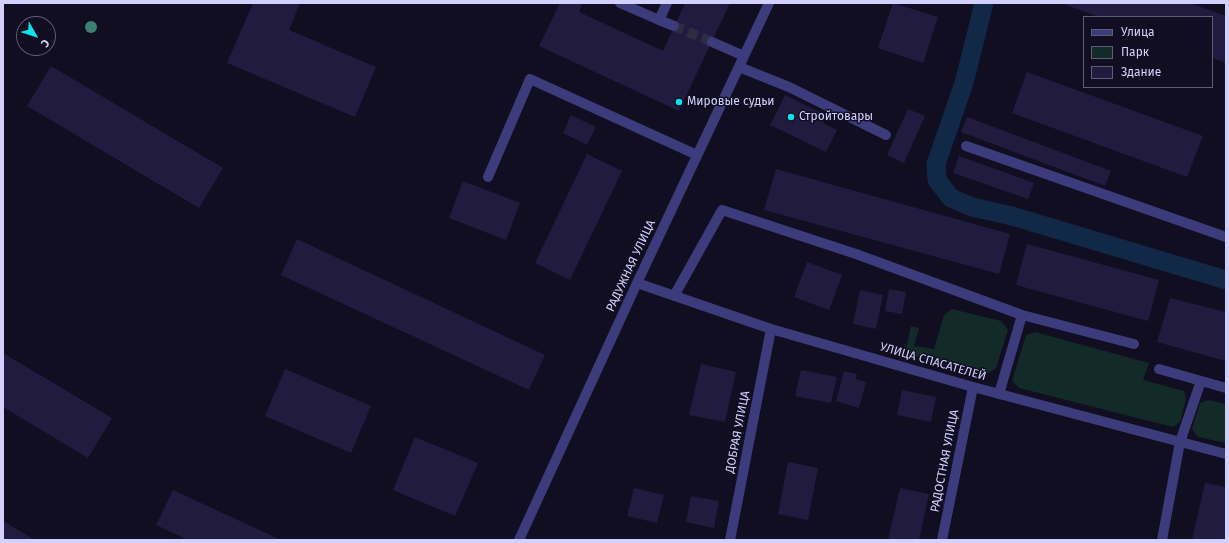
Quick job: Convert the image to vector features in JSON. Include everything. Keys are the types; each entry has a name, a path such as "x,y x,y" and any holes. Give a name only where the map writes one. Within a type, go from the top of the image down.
{"street":[{"path":"620,3 674,26"},
{"path":"659,20 666,3"},
{"name":"РАДУЖНАЯ УЛИЦА","path":"519,540 637,283 769,3"},
{"path":"712,42 744,56"},
{"path":"739,67 789,87 886,135"},
{"path":"488,177 530,79 697,155"},
{"path":"966,146 1226,237"},
{"path":"674,296 722,210 856,254 1022,315 1134,344"},
{"name":"УЛИЦА СПАСАТЕЛЕЙ","path":"637,283 771,329 973,387 1226,454"},
{"path":"999,394 1022,315"},
{"name":"ДОБРАЯ УЛИЦА","path":"730,540 771,329"},
{"path":"1159,369 1226,388"},
{"path":"1162,540 1180,442 1201,381"},
{"name":"РАДОСТНАЯ УЛИЦА","path":"942,540 973,387"}],"green space":[{"path":"952,309 1001,321 1008,330 996,368 987,374 902,353 899,347 906,348 911,326 919,328 914,346 934,349 944,315"},
{"path":"1035,332 1149,363 1143,380 1184,391 1186,399 1180,422 1173,427 1019,388 1012,381 1026,335"},
{"path":"1209,400 1226,404 1226,443 1198,437 1192,429 1200,403"}],"building":[{"path":"253,3 300,3 289,30 376,67 355,117 227,63"},
{"path":"560,3 582,3 579,12 663,51 685,3 730,3 679,111 539,46"},
{"path":"893,3 938,17 923,63 878,48"},
{"path":"1061,3 1190,3 1226,16 1226,63 1213,58 1213,16 1096,16"},
{"path":"51,66 223,168 199,208 27,106"},
{"path":"1027,72 1203,136 1187,177 1012,113"},
{"path":"785,95 827,116 823,123 837,130 826,152 770,125"},
{"path":"908,109 925,116 904,163 887,155"},
{"path":"571,115 596,127 587,145 563,133"},
{"path":"967,117 1111,171 1105,186 961,132"},
{"path":"587,154 622,171 570,280 535,263"},
{"path":"959,156 1034,183 1028,199 953,173"},
{"path":"776,169 1010,234 999,274 764,210"},
{"path":"463,181 520,203 506,240 449,218"},
{"path":"297,239 545,355 529,390 281,275"},
{"path":"1027,244 1159,280 1148,321 1016,285"},
{"path":"807,262 842,275 829,310 794,297"},
{"path":"889,289 906,292 902,314 885,311"},
{"path":"860,290 883,295 876,329 853,324"},
{"path":"1170,298 1226,312 1226,361 1157,342"},
{"path":"3,353 112,418 88,458 3,407"},
{"path":"701,364 736,372 725,422 689,415"},
{"path":"285,369 371,406 351,453 265,416"},
{"path":"801,370 837,377 831,403 795,396"},
{"path":"844,371 857,374 856,379 866,382 859,408 836,401"},
{"path":"902,390 936,397 931,422 897,415"},
{"path":"415,437 478,463 455,516 393,490"},
{"path":"788,462 818,468 808,520 778,514"},
{"path":"1205,483 1226,487 1226,540 1192,540"},
{"path":"634,488 664,495 657,523 627,516"},
{"path":"900,488 929,494 919,540 888,540"},
{"path":"173,490 281,540 188,540 156,525"},
{"path":"691,496 719,501 714,528 686,522"},
{"path":"3,521 35,540 3,540"}],"waterway":[{"path":"984,3 964,83 936,164 937,180 951,198 972,207 1012,216 1226,280"}],"tunnel":[{"path":"674,26 712,42"}],"place":[{"name":"Мировые судьи","path":"679,102"},
{"name":"Стройтовары","path":"791,117"}]}
